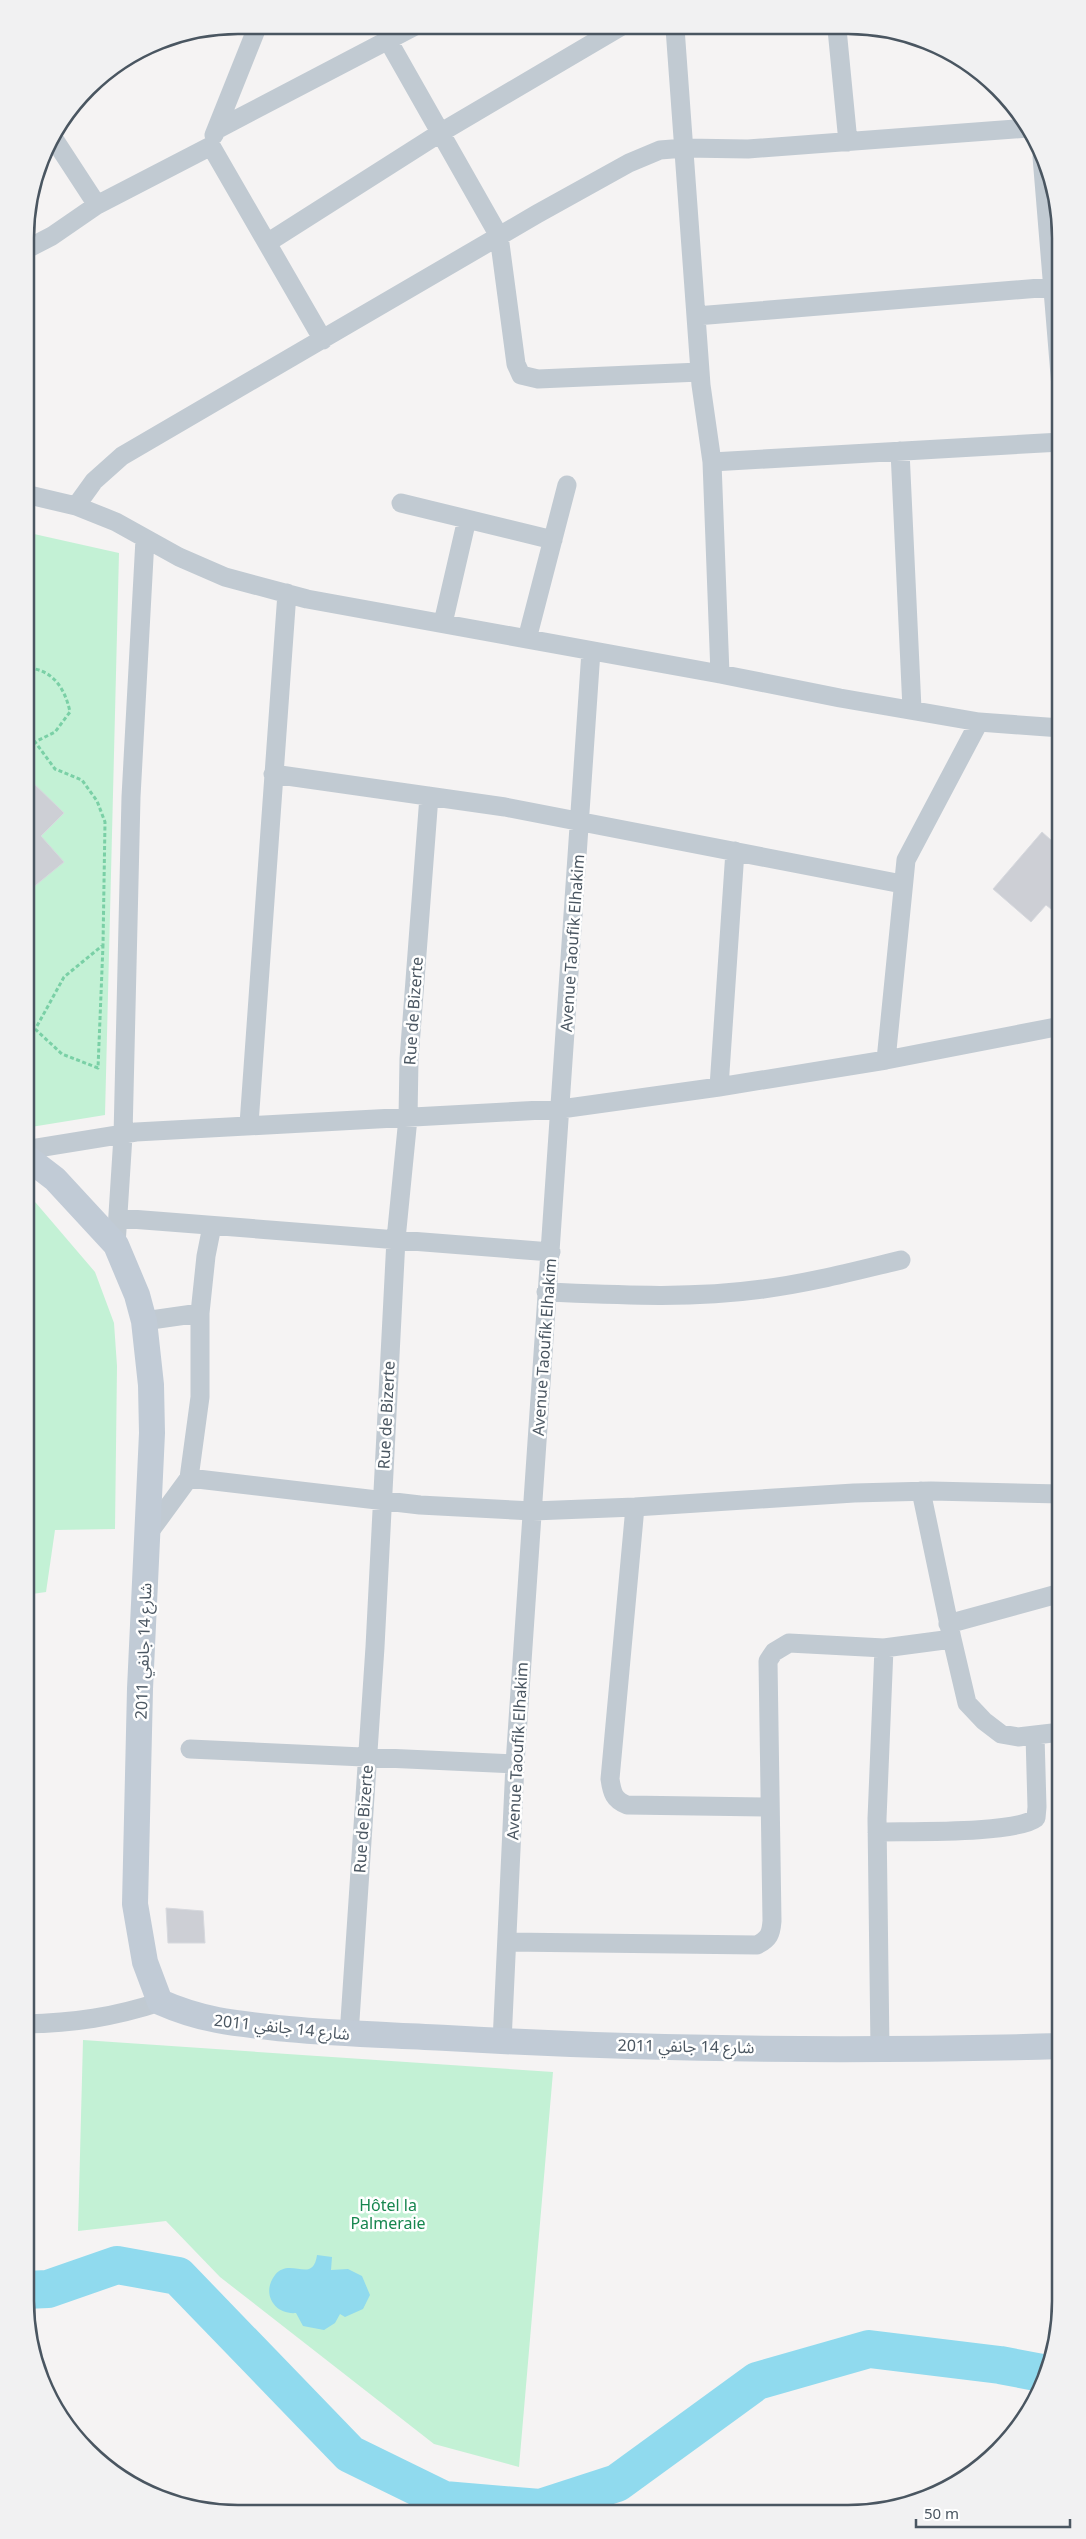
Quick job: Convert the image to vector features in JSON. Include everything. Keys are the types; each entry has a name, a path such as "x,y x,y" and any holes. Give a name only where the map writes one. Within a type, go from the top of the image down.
{"main road":[{"name":"شارع 14 جانفي 2011","path":"34,1163 55,1178 116,1245 137,1295 144,1321 151,1385 152,1433 140,1689 135,1904 145,1962 160,2002 209,2020 349,2034 502,2042 880,2049 1052,2046"}],"street":[{"path":"254,34 213,138 267,243 324,340"},
{"path":"34,246 52,236 97,204 402,34"},
{"path":"267,243 440,133 608,34"},
{"path":"676,34 700,372 712,462 720,674"},
{"path":"837,34 848,142"},
{"path":"389,42 499,236 516,364 520,375 538,379 700,372"},
{"path":"76,506 94,481 122,456 324,340 499,236 630,163 660,150 685,148 748,149 1021,129"},
{"path":"57,143 97,204"},
{"path":"696,316 1052,286 1044,181"},
{"path":"712,462 1052,443"},
{"path":"900,451 912,709"},
{"path":"527,639 567,485"},
{"path":"34,496 76,506 116,522 178,557 225,576 287,593 840,698 979,722 1052,727"},
{"path":"401,503 552,540"},
{"path":"443,623 467,520"},
{"path":"116,1245 123,1136 131,797 145,539"},
{"path":"249,1124 287,593"},
{"name":"Avenue Taoufik Elhakim","path":"502,2042 515,1764 546,1292 551,1252 581,822 591,651"},
{"path":"886,1060 902,884 906,860 979,722"},
{"path":"274,774 505,807 902,884"},
{"name":"Rue de Bizerte","path":"349,2034 367,1758 396,1239 408,1118 409,1059 429,796"},
{"path":"719,1087 735,852"},
{"path":"34,1149 123,1136 136,1132 249,1124 408,1118 561,1109 719,1087 886,1060 1052,1028"},
{"path":"118,1218 551,1252"},
{"path":"148,1534 189,1478 200,1397 200,1313 206,1256 212,1226"},
{"path":"546,1292 659,1296 763,1289 834,1276 901,1260"},
{"path":"144,1321 200,1313"},
{"path":"189,1478 382,1501 533,1511 635,1507 854,1493 921,1491 1052,1494"},
{"path":"921,1491 967,1703 1001,1734 1018,1737 1052,1733"},
{"path":"635,1507 610,1779 612,1794 618,1802 627,1805 769,1807"},
{"path":"507,1942 758,1945 767,1940 771,1933 772,1922 766,1679 768,1661 774,1652 789,1643 798,1642 884,1648 950,1631 1052,1596"},
{"path":"880,2049 877,1832 884,1648"},
{"path":"877,1832 1001,1827 1029,1824 1036,1818 1037,1807 1035,1735"},
{"path":"190,1749 515,1764"},
{"path":"34,2024 83,2021 124,2013 160,2002"}],"path":[{"path":"34,668 52,675 66,693 70,712 55,732 35,742 55,769 82,780 97,801 105,822 98,1068 62,1054 35,1029"},
{"path":"34,1027 37,1026 64,977 103,945"}],"green space":[{"path":"34,534 119,553 105,1115 34,1127"},
{"path":"34,1201 95,1272 114,1323 117,1366 115,1529 55,1530 46,1592 34,1594"},
{"name":"Hôtel la Palmeraie","path":"83,2040 553,2072 519,2467 434,2444 220,2277 166,2221 78,2231"}],"water":[{"path":"317,2255 332,2257 331,2270 348,2269 362,2276 370,2295 363,2309 345,2317 340,2314 335,2323 324,2330 303,2326 296,2313 288,2313 276,2307 272,2302 269,2289 275,2275 281,2270 287,2268 306,2270 311,2268 315,2264"}],"building":[{"path":"34,784 64,813 41,836 64,862 34,887"},
{"path":"1042,832 1052,841 1052,910 1046,905 1031,922 993,889"},
{"path":"166,1908 203,1911 205,1943 168,1943"}],"waterway":[{"path":"34,2290 48,2289 117,2265 178,2276 350,2454 444,2500 504,2505"},
{"path":"549,2505 617,2483 757,2381 869,2349 1000,2365 1039,2373"}]}
